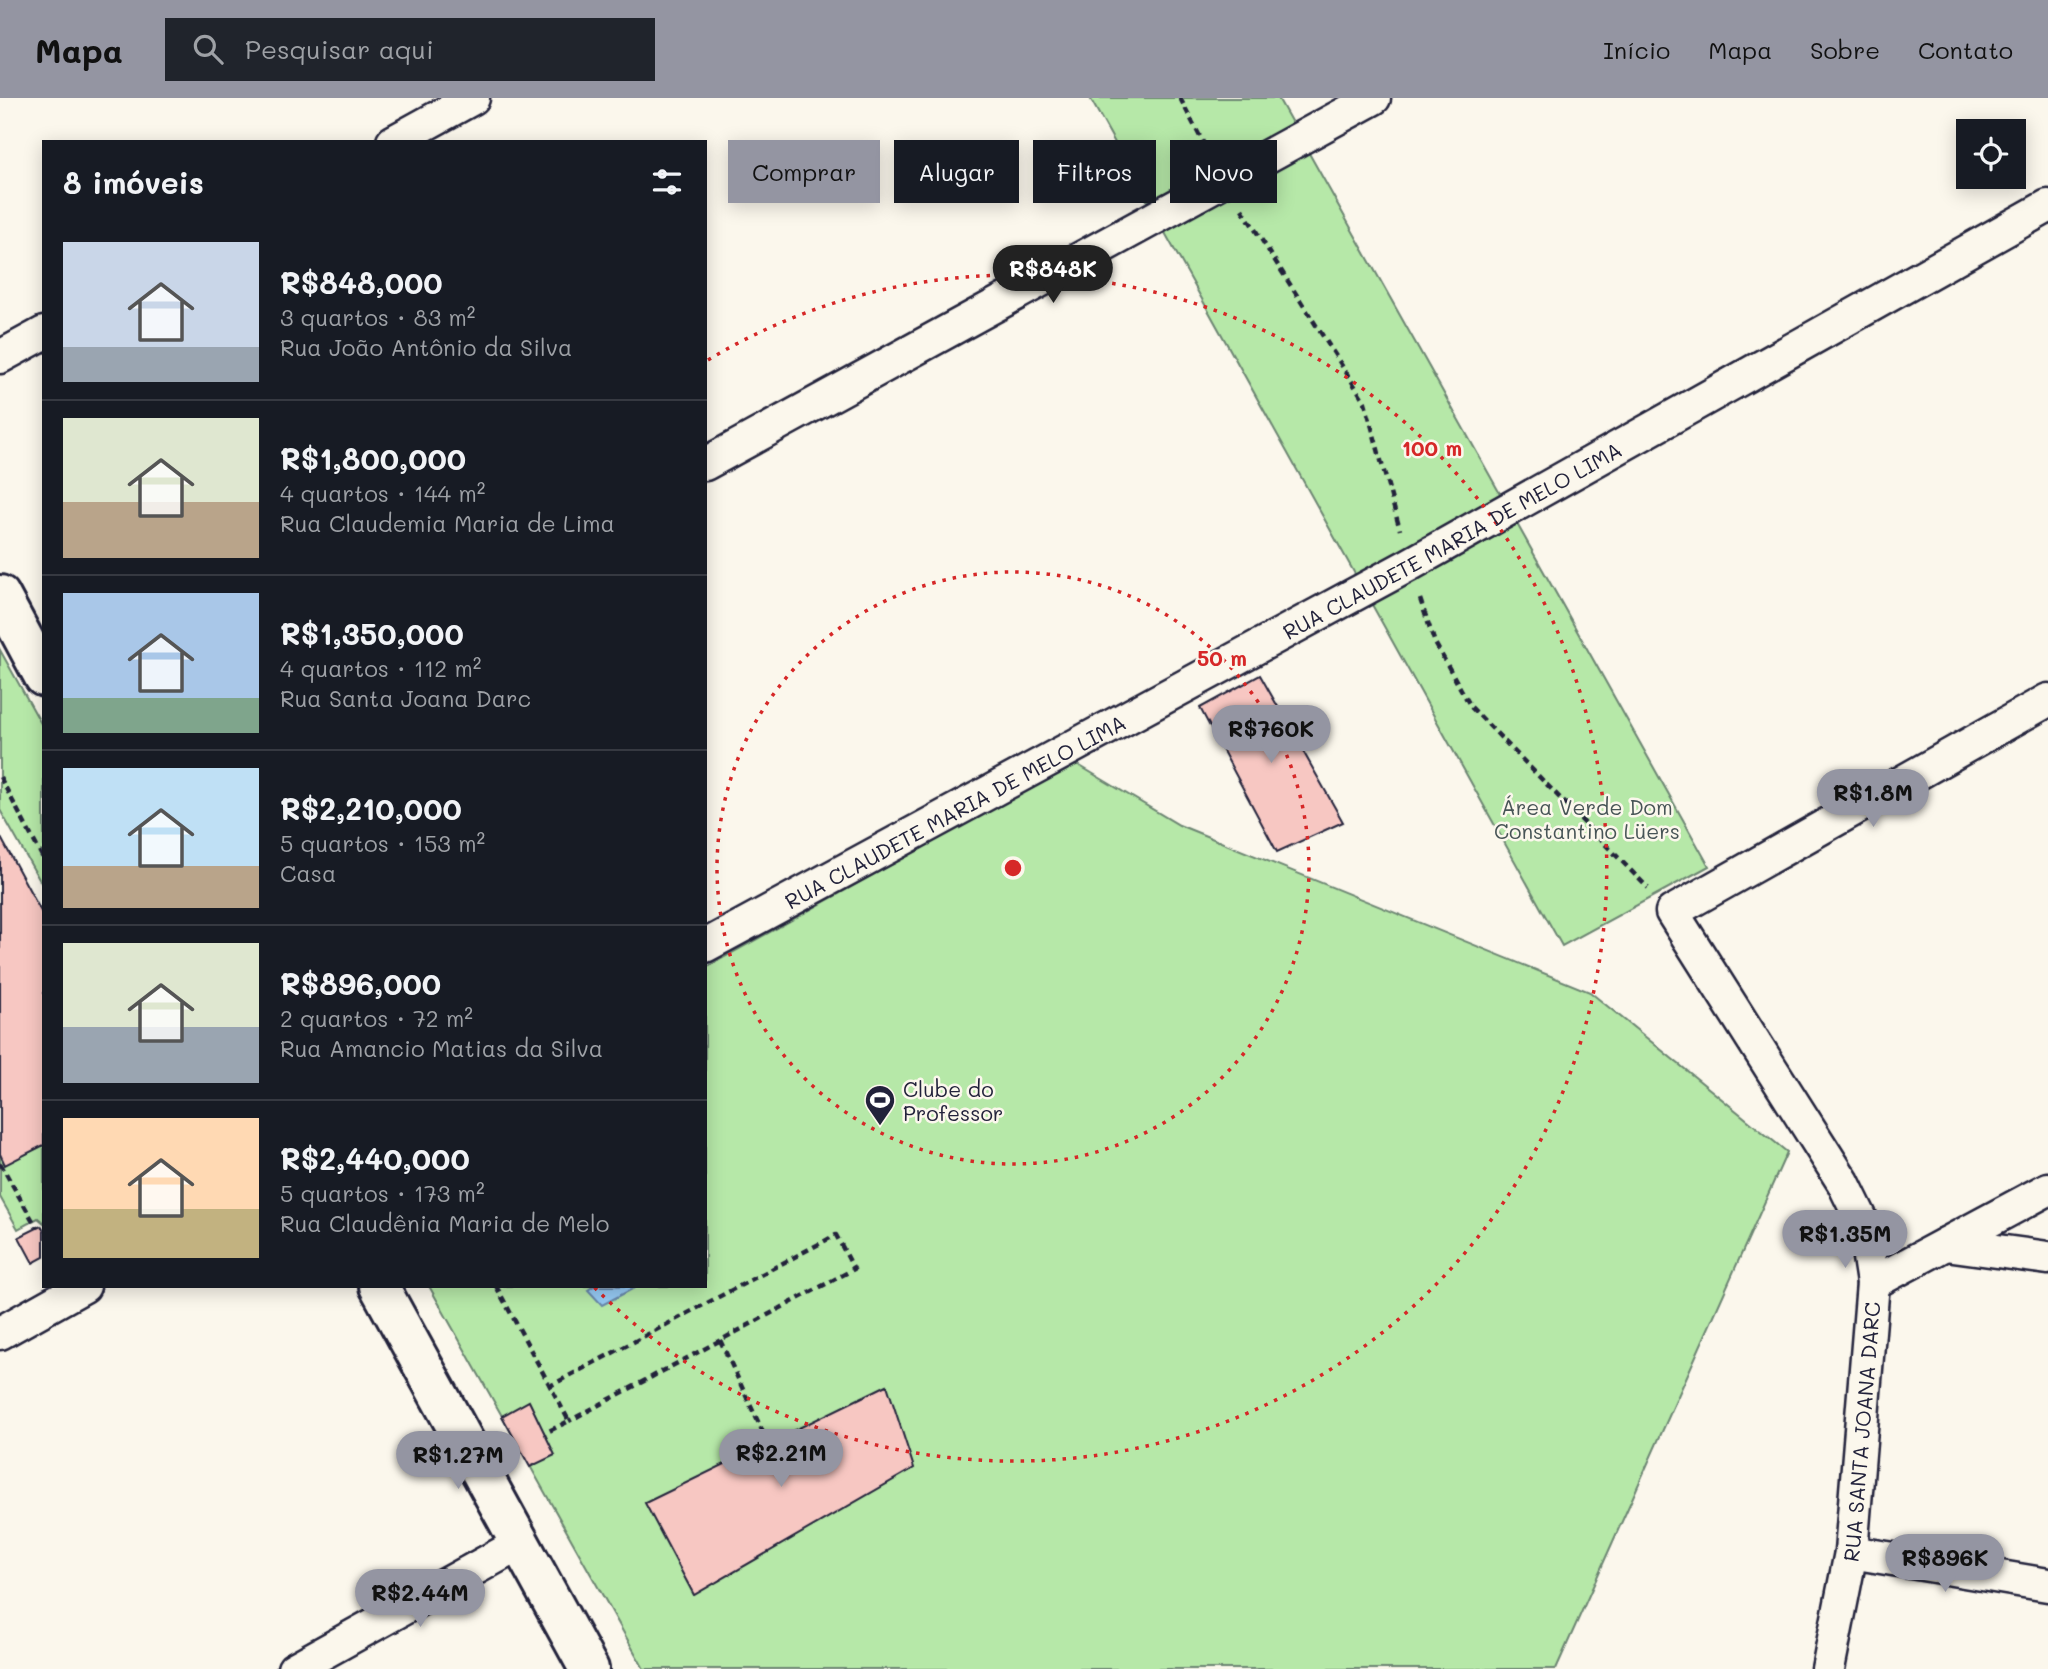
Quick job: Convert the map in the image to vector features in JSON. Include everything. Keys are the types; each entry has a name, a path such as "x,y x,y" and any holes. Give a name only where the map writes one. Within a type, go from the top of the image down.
{"street":[{"path":"397,140 473,98"},
{"path":"1277,152 1374,98"},
{"path":"707,463 1184,203"},
{"name":"RUA CLAUDETE MARIA DE MELO LIMA","path":"707,945 1409,565 2048,206"},
{"path":"0,357 42,334"},
{"path":"0,595 42,673"},
{"path":"1672,912 2048,700"},
{"name":"RUA SANTA JOANA DARC","path":"1672,912 1843,1182 1864,1225 1873,1283 1851,1552 1828,1669"},
{"path":"1873,1283 2048,1189"},
{"path":"1946,1244 2048,1258"},
{"path":"0,1333 80,1288"},
{"path":"380,1288 589,1669"},
{"path":"294,1669 521,1543"},
{"path":"1851,1552 2048,1585"}],"path":[{"path":"1180,98 1202,140"},
{"path":"1238,203 1365,402 1409,565 1435,643 1471,707 1672,912"},
{"path":"0,777 42,856"},
{"path":"0,1163 37,1227"},
{"path":"545,1433 853,1269 836,1235 548,1387"},
{"path":"497,1288 548,1387 569,1421"},
{"path":"720,1340 768,1443"}],"green space":[{"name":"Área Verde Dom Constantino Lüers","path":"1090,98 1278,98 1709,866 1562,946 1148,203 1156,203 1156,140 1113,140"},
{"path":"0,650 42,725 42,884 0,810"},
{"path":"1075,763 1179,825 1590,992 1787,1152 1556,1669 644,1669 430,1288 707,1288 707,967"},
{"path":"42,1146 42,1221 38,1218 18,1229 0,1197 0,1154 5,1164"}],"water":[{"path":"591,1288 634,1288 602,1305 588,1290"}],"building":[{"path":"1260,675 1343,822 1277,852 1200,708"},
{"path":"0,836 42,913 42,1146 5,1165 0,1154"},
{"path":"41,1226 42,1258 33,1263 19,1237"},
{"path":"887,1385 914,1468 694,1595 645,1503"},
{"path":"529,1401 555,1455 530,1467 502,1416"}],"place":[{"name":"Clube do Professor","path":"880,1127"}]}
